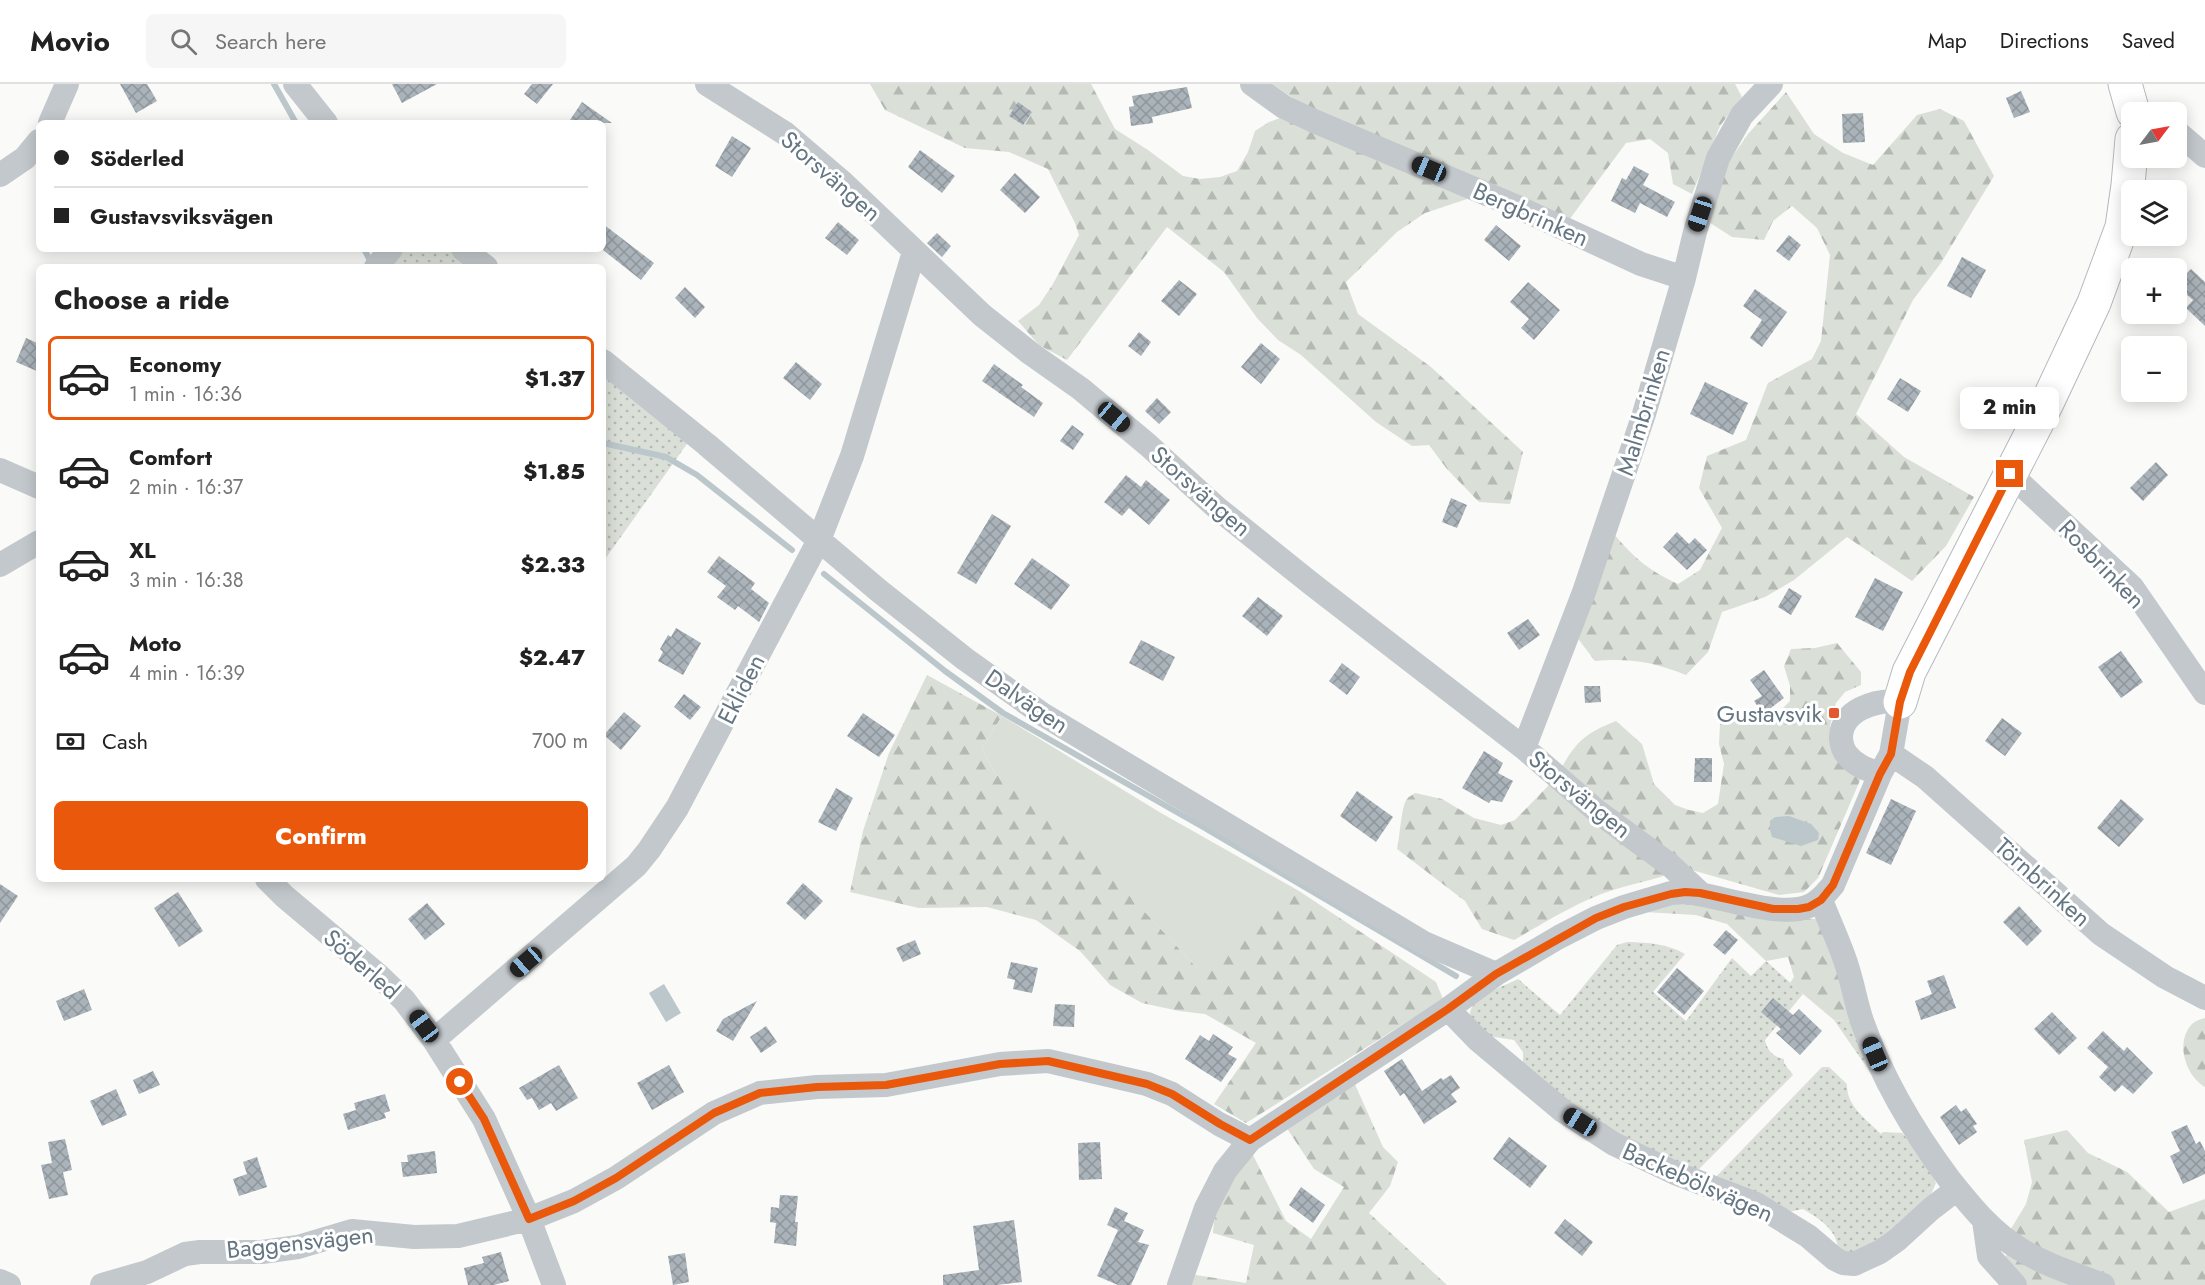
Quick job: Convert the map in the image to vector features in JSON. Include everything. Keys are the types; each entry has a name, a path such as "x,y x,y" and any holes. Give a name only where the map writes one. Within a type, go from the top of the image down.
{"street":[{"path":"51,120 67,84"},
{"path":"296,84 324,120"},
{"name":"Storsvängen","path":"707,84 786,134 841,181 982,315 1081,389 1148,445 1217,508 1524,748 1598,812 1670,865 1700,893"},
{"name":"Bergbrinken","path":"1252,84 1284,107 1314,121 1515,206 1641,264 1684,278"},
{"name":"Malmbrinken","path":"1524,748 1584,592 1644,414 1718,158 1742,115 1771,84"},
{"path":"2187,140 2205,156"},
{"path":"0,175 25,158 36,145"},
{"path":"1179,1285 1206,1208 1226,1171 1250,1140 1448,1009 1496,974 1596,918 1624,907 1671,894 1700,893 1773,909 1809,907 1821,900 1833,885 1885,764 1910,672 2046,405 2094,303 2118,242 2125,212 2129,168"},
{"path":"378,264 388,252"},
{"path":"467,252 482,264"},
{"name":"Ekliden","path":"434,1040 636,866 677,808 819,540 852,456 914,252"},
{"name":"Dalvägen","path":"606,363 965,659 1042,714 1424,943 1496,974"},
{"path":"0,470 36,486"},
{"name":"Rosbrinken","path":"2010,474 2132,587 2205,693"},
{"path":"0,565 36,544"},
{"name":"Törnbrinken","path":"1900,702 1888,700 1866,706 1853,714 1845,722 1841,733 1842,746 1846,755 1854,762 1885,764 1925,777 2101,934 2165,977 2205,998"},
{"name":"Söderled","path":"270,882 404,1000 434,1040 484,1119 529,1219 554,1285"},
{"path":"1821,900 1846,964 1863,1023 1881,1069 1910,1122 1957,1189 1984,1221 2020,1250 2050,1265 2103,1285"},
{"name":"Backebölsvägen","path":"1448,1009 1477,1038 1563,1112 1614,1144 1675,1173 1756,1204 1808,1236 1843,1263 1854,1264 1897,1240 1930,1209 1957,1189"},
{"name":"Baggensvägen","path":"102,1285 148,1278 185,1254 262,1252 298,1247 352,1231 414,1237 458,1236 529,1219 574,1201 616,1178 714,1113 760,1093 817,1087 886,1085 1000,1064 1048,1061 1147,1084 1172,1094 1250,1140"},
{"path":"1984,1221 1989,1256 2015,1285"},
{"path":"0,1281 9,1285"}],"green space":[{"path":"870,84 1091,84 1115,129 1183,176 1200,179 1220,177 1237,171 1248,152 1255,131 1269,122 1288,115 1294,99 1273,84 1735,84 1742,97 1720,126 1692,194 1673,184 1668,153 1650,139 1626,143 1569,220 1470,198 1425,213 1397,232 1346,282 1358,314 1431,367 1523,452 1510,504 1479,502 1447,469 1429,445 1412,446 1376,422 1301,355 1278,340 1257,318 1224,272 1167,227 1067,360 1039,345 1018,321 1039,305 1079,235 1048,169 1009,152 965,148 885,110"},
{"path":"1786,92 1814,134 1843,153 1873,165 1917,115 1940,109 1964,121 1994,176 1941,263 1913,300 1856,414 1904,457 1974,497 1946,546 1912,581 1847,537 1794,580 1765,597 1722,612 1708,652 1686,675 1642,662 1595,661 1576,636 1613,533 1642,563 1678,584 1700,570 1722,528 1699,488 1707,456 1746,440 1768,383 1812,359 1821,341 1830,255 1817,228 1792,206 1773,221 1764,240 1732,237 1704,219 1723,170 1748,134"},
{"path":"400,252 458,252 472,264 390,264"},
{"path":"606,373 689,441 606,558"},
{"path":"1837,643 1861,672 1861,685 1845,692 1836,703 1830,726 1834,744 1861,778 1818,878 1804,892 1779,895 1692,870 1617,813 1562,767 1578,743 1598,729 1616,721 1642,744 1654,784 1675,805 1703,813 1718,804 1724,764 1719,744 1720,723 1735,718 1750,725 1767,724 1790,701 1790,686 1784,666 1791,649 1815,648"},
{"path":"927,675 1002,716 982,749 996,775 1029,787 1198,969 1271,915 1299,891 1436,982 1443,999 1246,1123 1214,1104 1256,1043 1205,1014 1142,1003 1110,985 1080,951 1036,920 987,907 919,908 850,892 863,831 889,753"},
{"path":"1002,716 1161,813 1299,891 1220,961 1198,969 1029,788 996,775 982,749"},
{"path":"1549,785 1667,875 1587,900 1514,940 1482,929 1465,901 1397,849 1405,803 1415,793 1442,799 1474,818 1501,825 1515,820"},
{"path":"1682,902 1793,918 1819,919 1856,1022 1834,1020 1790,983 1794,977 1788,957 1766,961 1727,924 1696,915 1644,912"},
{"path":"1627,942 1650,943 1685,954 1653,992 1686,1021 1732,958 1751,976 1766,961 1803,994 1765,1040 1769,1050 1777,1057 1784,1059 1784,1063 1793,1075 1696,1172 1632,1142 1589,1116 1523,1063 1523,1052 1514,1040 1488,1036 1470,1015 1471,1008 1481,997 1518,979 1560,1015 1617,945"},
{"path":"2205,1018 2205,1087 2192,1075 2183,1049 2187,1031 2196,1021"},
{"path":"1834,1020 1856,1022 1877,1082"},
{"path":"1822,1067 1829,1067 1847,1084 1853,1106 1881,1134 1883,1132 1902,1133 1921,1153 1936,1183 1928,1201 1862,1255 1838,1252 1832,1232 1822,1221 1803,1209 1788,1212 1712,1181"},
{"path":"1353,1080 1383,1147 1398,1162 1390,1186 1369,1213 1447,1285 1187,1285 1190,1274 1246,1283 1254,1245 1213,1233 1221,1200 1251,1151 1286,1221 1311,1239 1344,1187 1314,1169 1284,1124"},
{"path":"2067,1130 2088,1153 2127,1172 2169,1212 2205,1199 2205,1285 2021,1285 2005,1263 2009,1232 2026,1204 2032,1182 2024,1140"}],"shaded area":[{"path":"1789,816 1811,824 1819,833 1818,840 1801,846 1772,837 1770,821 1775,817"},
{"path":"664,984 681,1013 666,1022 649,993"}],"building":[{"path":"120,84 147,84 157,101 136,113"},
{"path":"392,84 437,84 402,103"},
{"path":"532,84 553,84 537,104 524,94"},
{"path":"1187,87 1192,108 1152,117 1153,123 1131,126 1129,107 1134,106 1132,96"},
{"path":"2021,91 2030,112 2014,118 2006,98"},
{"path":"582,102 612,123 606,123 606,120 570,120"},
{"path":"1018,102 1032,112 1023,125 1009,116"},
{"path":"1863,113 1865,142 1843,143 1842,114"},
{"path":"732,136 751,148 732,177 715,166"},
{"path":"920,150 955,176 942,193 908,167"},
{"path":"1634,166 1649,174 1643,185 1675,202 1667,217 1640,203 1635,213 1611,201 1622,178 1626,180"},
{"path":"1015,173 1040,197 1025,213 1000,190"},
{"path":"838,222 859,240 847,255 825,238"},
{"path":"1496,225 1521,246 1509,261 1484,240"},
{"path":"606,226 654,263 641,280 606,252"},
{"path":"937,233 951,246 942,257 927,243"},
{"path":"1789,235 1801,245 1789,261 1776,251"},
{"path":"1962,257 1986,270 1971,298 1947,286"},
{"path":"2191,269 2205,282 2205,326 2187,309 2193,300 2187,295 2187,273"},
{"path":"1179,280 1197,294 1179,316 1161,301"},
{"path":"1528,282 1560,310 1534,340 1521,328 1529,319 1510,302"},
{"path":"685,287 705,307 695,318 675,298"},
{"path":"1755,289 1787,312 1762,347 1750,338 1762,320 1743,306"},
{"path":"1139,332 1151,342 1141,356 1128,346"},
{"path":"26,338 36,343 36,371 16,362"},
{"path":"1261,343 1280,359 1261,384 1241,367"},
{"path":"796,362 822,384 810,400 783,378"},
{"path":"994,364 1043,403 1034,417 982,381"},
{"path":"1900,378 1921,391 1908,412 1887,399"},
{"path":"1705,382 1748,403 1733,435 1690,414"},
{"path":"1157,398 1171,412 1159,424 1145,411"},
{"path":"1072,425 1084,434 1073,450 1060,441"},
{"path":"2156,462 2168,475 2143,501 2130,488"},
{"path":"1126,475 1141,487 1146,480 1170,500 1149,525 1129,508 1122,516 1104,502"},
{"path":"1451,498 1467,505 1457,528 1442,522"},
{"path":"992,514 1011,526 976,584 957,573"},
{"path":"1677,532 1689,544 1695,538 1707,550 1687,570 1663,547"},
{"path":"719,556 755,583 751,589 769,603 759,622 738,606 735,610 717,597 726,586 707,572"},
{"path":"1032,558 1070,585 1051,610 1014,584"},
{"path":"1875,578 1903,592 1883,631 1855,617"},
{"path":"1789,588 1802,596 1791,615 1778,607"},
{"path":"1258,597 1283,616 1267,636 1242,616"},
{"path":"1528,619 1540,635 1519,650 1507,633"},
{"path":"676,628 701,643 683,675 658,661 663,652 660,649 668,635 671,637"},
{"path":"1141,640 1175,657 1163,681 1129,663"},
{"path":"2121,651 2143,682 2121,698 2098,667"},
{"path":"1342,663 1360,677 1347,695 1329,681"},
{"path":"1764,670 1784,698 1763,714 1754,701 1762,696 1750,680"},
{"path":"1584,686 1600,686 1601,702 1585,703"},
{"path":"684,694 701,707 690,720 674,707"},
{"path":"624,712 641,726 621,750 606,737 606,733"},
{"path":"863,713 895,735 879,757 847,736"},
{"path":"2002,718 2022,733 2005,756 1985,741"},
{"path":"1484,751 1503,763 1498,773 1513,781 1502,802 1491,800 1489,803 1462,788"},
{"path":"1695,758 1712,758 1712,782 1694,782"},
{"path":"836,788 853,798 836,831 818,822"},
{"path":"1357,791 1393,817 1376,842 1340,816"},
{"path":"1891,799 1916,811 1891,865 1866,853"},
{"path":"2121,799 2144,819 2119,847 2097,828"},
{"path":"803,883 823,901 805,920 786,903"},
{"path":"0,884 18,896 0,923"},
{"path":"178,892 203,931 179,947 154,908"},
{"path":"427,903 445,924 425,940 408,919"},
{"path":"2019,906 2042,931 2027,946 2003,922"},
{"path":"1726,930 1738,940 1725,955 1713,945"},
{"path":"915,940 921,954 903,962 896,948"},
{"path":"1011,962 1038,968 1032,993 1013,989 1015,980 1007,978"},
{"path":"1677,968 1704,991 1684,1015 1657,992"},
{"path":"1944,975 1956,1008 1921,1020 1915,1001 1932,994 1927,981"},
{"path":"84,989 92,1010 64,1021 56,1001"},
{"path":"1773,998 1793,1015 1799,1009 1822,1031 1800,1055 1776,1033 1781,1029 1761,1012"},
{"path":"757,1001 733,1041 716,1031 723,1019"},
{"path":"1055,1004 1075,1005 1074,1027 1053,1026"},
{"path":"2052,1012 2077,1038 2059,1055 2034,1029"},
{"path":"766,1026 777,1042 761,1053 750,1037"},
{"path":"2103,1031 2124,1051 2127,1047 2153,1073 2133,1094 2122,1085 2115,1092 2099,1077 2108,1067 2087,1048"},
{"path":"1213,1034 1233,1047 1228,1054 1237,1059 1221,1082 1185,1059 1200,1035 1209,1041"},
{"path":"1402,1059 1422,1091 1441,1078 1443,1080 1451,1075 1460,1088 1451,1094 1457,1102 1424,1124 1404,1093 1400,1096 1384,1071"},
{"path":"559,1065 578,1098 556,1111 551,1103 539,1110 532,1098 527,1100 519,1088"},
{"path":"669,1065 684,1092 652,1110 637,1083"},
{"path":"153,1071 160,1085 139,1094 133,1080"},
{"path":"116,1089 127,1115 102,1126 90,1101"},
{"path":"385,1094 390,1111 384,1113 386,1118 348,1130 343,1114 356,1110 354,1103"},
{"path":"1956,1105 1961,1112 1966,1108 1977,1124 1973,1126 1977,1132 1959,1145 1940,1117"},
{"path":"2187,1125 2196,1144 2200,1141 2205,1151 2205,1174 2183,1184 2170,1156 2180,1151 2171,1132"},
{"path":"1509,1137 1547,1166 1530,1188 1493,1159"},
{"path":"65,1139 72,1170 63,1172 68,1195 49,1199 41,1165 52,1163 48,1142"},
{"path":"1100,1142 1102,1179 1079,1180 1078,1143"},
{"path":"435,1151 437,1173 403,1177 401,1162 408,1162 407,1155"},
{"path":"257,1157 267,1187 239,1196 233,1179 247,1174 243,1162"},
{"path":"1301,1187 1325,1205 1313,1223 1289,1205"},
{"path":"780,1195 798,1196 795,1222 798,1222 796,1246 774,1243 776,1223 770,1222 771,1207 779,1208"},
{"path":"1115,1207 1128,1213 1124,1221 1144,1230 1138,1242 1149,1245 1131,1285 1118,1285 1097,1276 1118,1230 1107,1225"},
{"path":"1565,1219 1593,1242 1582,1256 1554,1233"},
{"path":"1014,1220 1022,1282 997,1285 943,1285 943,1275 979,1270 973,1226"},
{"path":"501,1252 509,1281 494,1285 468,1285 464,1268 484,1263 482,1257"},
{"path":"685,1253 689,1282 673,1285 668,1256"}],"waterway":[{"path":"274,84 294,120"},
{"path":"366,252 372,264"},
{"path":"606,444 666,457 697,475 792,550"},
{"path":"824,574 945,671 1003,713 1203,827 1456,976"}],"place":[{"name":"Gustavsvik","path":"1834,713"}],"route":[{"path":"460,1082 484,1119 529,1219 574,1201 616,1178 714,1113 760,1093 817,1087 886,1085 1000,1064 1048,1061 1147,1084 1172,1094 1250,1140 1448,1009 1496,974 1596,918 1624,907 1685,892 1700,893 1773,909 1809,907 1821,900 1833,885 1880,774 1891,754 1900,702 1910,672 2010,474"}]}
